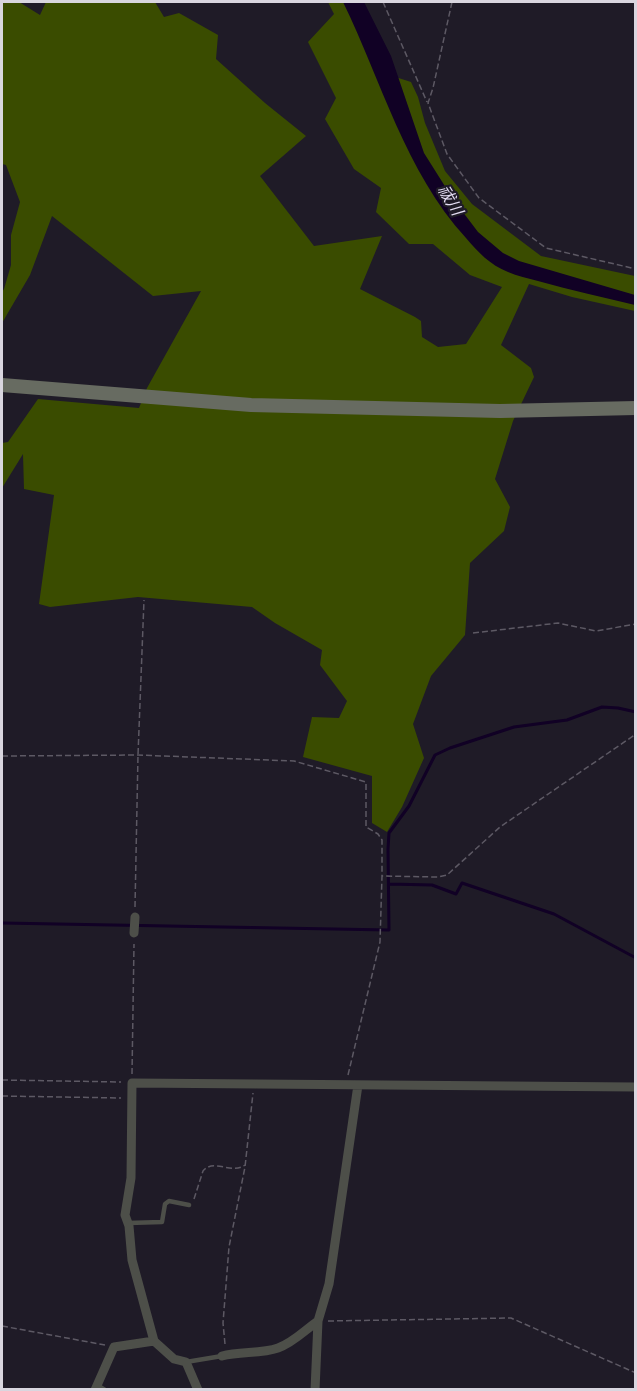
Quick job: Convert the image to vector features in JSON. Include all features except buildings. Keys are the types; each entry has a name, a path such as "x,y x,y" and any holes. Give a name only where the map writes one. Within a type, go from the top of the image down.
{"street":[{"path":"2,385 262,406 500,411 636,408"},
{"path":"134,933 135,917"},
{"path":"198,1389 186,1362 174,1359 154,1341 132,1260 128,1223 124,1215 131,1178 132,1083 636,1087"},
{"path":"315,1389 318,1321 328,1284 358,1085"},
{"path":"224,1356 243,1351 276,1349 286,1345 318,1321"},
{"path":"99,1388 114,1347 154,1341"}],"lane":[{"path":"128,1223 162,1222 165,1204 169,1201 189,1205"},
{"path":"186,1362 224,1356"}],"path":[{"path":"383,2 428,103 447,154 479,198 546,248 636,269"},
{"path":"428,103 452,2"},
{"path":"135,917 144,600"},
{"path":"472,633 558,623 596,631 636,624"},
{"path":"383,876 447,875 500,826 636,734"},
{"path":"2,756 138,755 294,761 366,782 366,827 378,834 382,840 381,934 345,1085"},
{"path":"2,1080 132,1083 134,933"},
{"path":"224,1356 223,1323 229,1247 245,1165 254,1083"},
{"path":"2,1096 132,1099"},
{"path":"189,1205 195,1198 206,1167 236,1169 245,1165"},
{"path":"318,1321 511,1318 636,1373"},
{"path":"2,1326 114,1347"}],"green space":[{"path":"2,2 19,2 40,15 46,2 155,2 164,17 179,13 218,35 216,59 306,136 260,176 314,246 382,236 360,289 421,321 422,337 438,347 466,344 502,287 470,275 433,244 409,244 376,212 381,188 354,169 325,119 336,98 308,42 334,14 328,2 344,2 383,73 411,82 445,171 472,204 541,256 635,276 635,311 572,297 529,284 501,345 531,368 534,377 513,421 495,479 510,507 504,531 470,563 465,635 431,676 413,724 424,758 402,807 387,832 372,823 372,776 303,757 312,717 339,718 347,701 320,665 322,650 252,607 138,597 50,607 39,604 54,495 24,489 23,454 2,488 2,443 8,442 38,399 139,408 147,388 201,291 153,296 52,216 30,275 2,323 2,292 11,265 11,235 20,202 6,165 2,164"}],"water":[{"name":"祓川","path":"343,2 364,2 391,56 424,153 453,199 478,232 503,253 519,261 635,295 635,305 511,273 490,262 475,248 445,212 411,155"}],"waterway":[{"path":"2,923 389,930 389,833 409,806 435,755 514,727 567,720 602,707 636,712"},
{"path":"389,884 432,885 456,894 462,883 554,914 636,958"}]}
